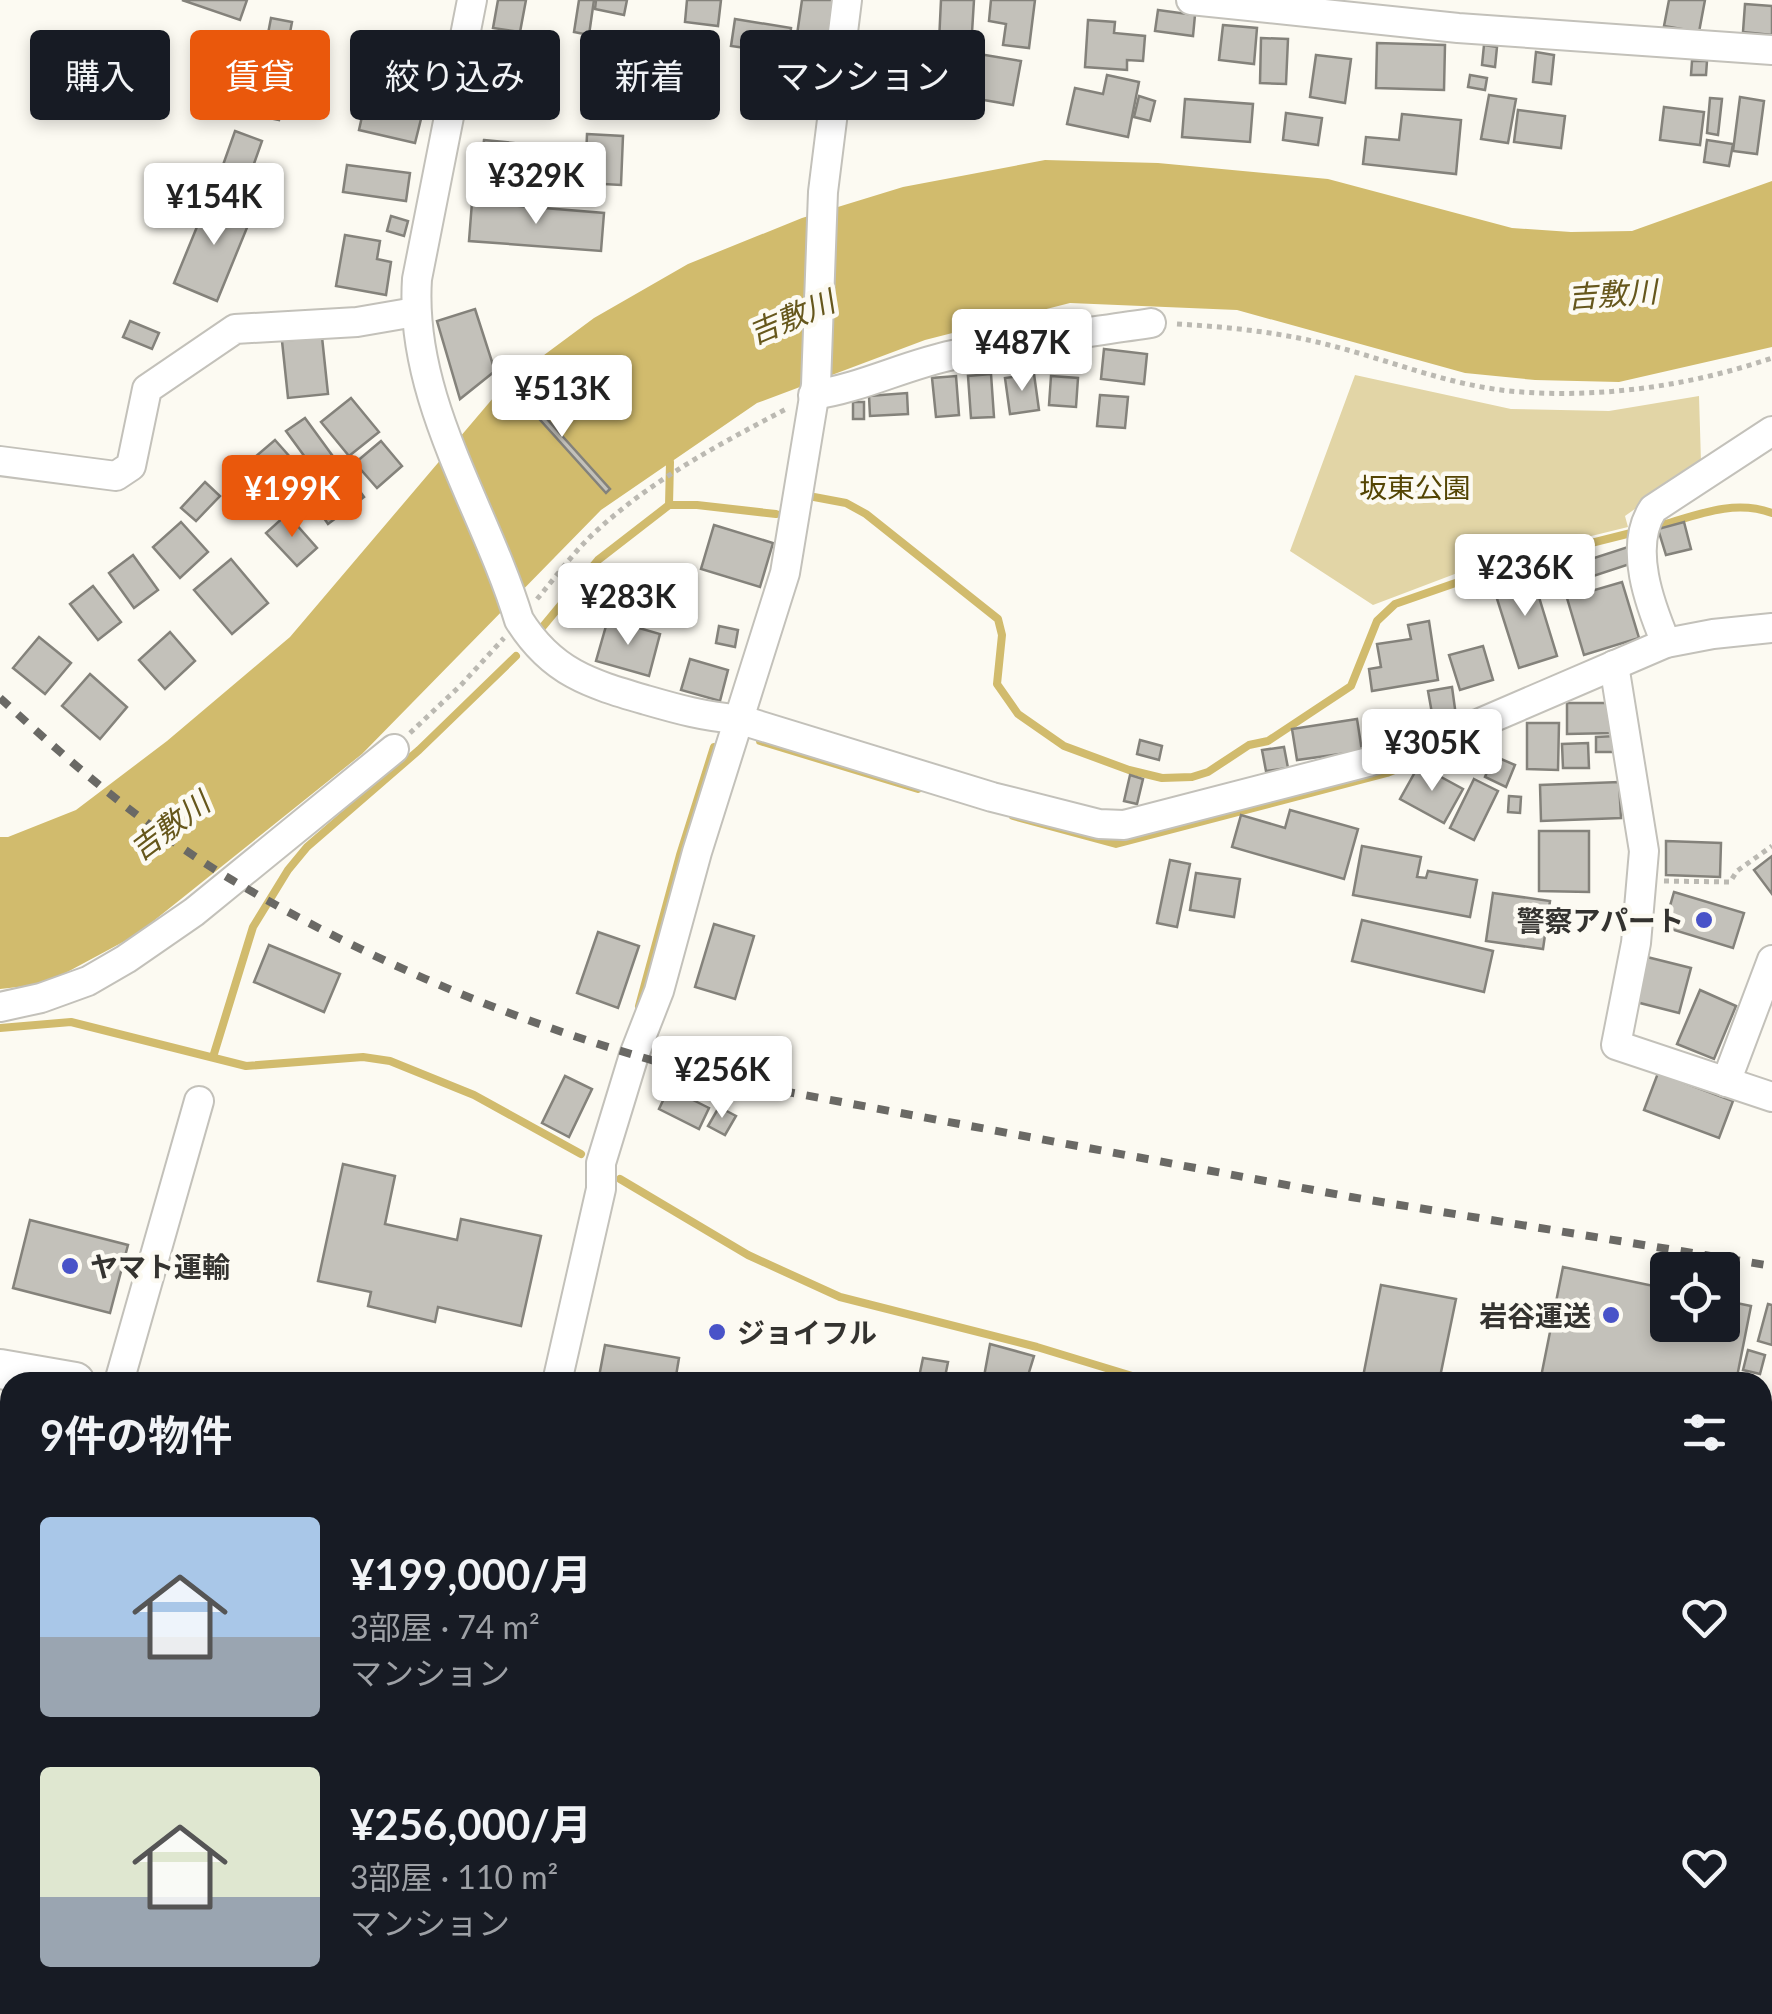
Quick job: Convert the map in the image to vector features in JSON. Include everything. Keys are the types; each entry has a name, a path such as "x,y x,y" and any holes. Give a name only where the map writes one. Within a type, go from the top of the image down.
{"street":[{"path":"472,0 417,279 419,352 517,613 546,654 586,682 711,717 738,720 992,797 1099,824 1124,825 1368,762 1480,723 1666,643 1772,628"},
{"path":"559,1372 601,1189 601,1163 634,1054 659,990 785,573 815,390 822,192 847,0"},
{"path":"1191,0 1458,28 1772,50"},
{"path":"0,461 116,476 131,466 147,389 235,329 358,322 415,312"},
{"path":"815,390 848,390 954,354 1151,323"},
{"path":"1666,643 1656,620 1645,571 1643,535 1649,516 1772,430"},
{"path":"1614,665 1644,851 1636,943 1616,1046 1772,1097"},
{"path":"0,1007 42,998 88,981 126,959 194,912 394,749"},
{"path":"1726,1082 1772,960"},
{"path":"122,1372 199,1102"}],"path":[{"path":"1151,323 1242,328 1328,344 1424,375 1520,392 1600,394 1689,380 1772,358"},
{"path":"394,749 462,684 517,613 590,536 642,492 699,455 815,390"},
{"path":"1641,881 1730,882 1737,871 1772,846"}],"green space":[{"name":"坂東公園","path":"1355,375 1511,409 1609,411 1699,396 1701,462 1625,516 1628,527 1489,561 1373,605 1290,551"}],"water":[{"name":"吉敷川","path":"1045,160 1158,163 1328,179 1512,228 1571,232 1632,231 1772,181 1772,347 1619,382 1535,380 1465,373 1237,310 1070,303 925,340 757,403 601,510 362,754 136,935 45,984 0,989 0,837 76,810 167,741 290,637 505,384 594,318 688,264 802,218 903,187"}],"building":[{"path":"182,0 247,0 240,20"},
{"path":"498,0 526,0 520,30 493,28"},
{"path":"579,0 594,0 590,30 574,32"},
{"path":"596,0 627,0 624,15 595,9"},
{"path":"687,0 721,0 718,26 685,22"},
{"path":"802,0 839,0 834,30 798,30"},
{"path":"941,0 974,0 972,30 940,30"},
{"path":"991,0 1035,0 1029,48 1003,45 1006,24 989,21"},
{"path":"1669,0 1705,0 1699,32 1664,26"},
{"path":"1745,4 1772,6 1772,35 1743,32"},
{"path":"1158,10 1195,15 1193,36 1155,31"},
{"path":"271,18 292,22 290,30 269,30"},
{"path":"735,19 791,28 740,30 740,47 731,46"},
{"path":"1088,20 1115,22 1114,33 1145,36 1143,61 1127,60 1127,70 1085,67"},
{"path":"1223,25 1257,28 1254,64 1219,60"},
{"path":"1261,38 1288,39 1286,84 1260,83"},
{"path":"1377,43 1445,45 1444,90 1376,88"},
{"path":"1484,45 1497,47 1495,67 1482,65"},
{"path":"1536,52 1554,55 1551,84 1533,82"},
{"path":"985,55 1021,61 1013,105 985,100"},
{"path":"1316,55 1351,59 1345,103 1310,97"},
{"path":"1692,61 1707,61 1706,75 1691,75"},
{"path":"1107,75 1139,82 1128,137 1067,124 1075,88 1103,94"},
{"path":"1470,75 1487,78 1485,90 1468,87"},
{"path":"1489,95 1516,99 1508,143 1481,139"},
{"path":"1139,96 1155,101 1150,121 1134,117"},
{"path":"1740,97 1764,101 1757,154 1733,151"},
{"path":"1710,98 1722,99 1718,135 1707,133"},
{"path":"1185,99 1253,104 1250,142 1182,137"},
{"path":"1664,107 1704,112 1700,145 1660,140"},
{"path":"1518,110 1565,116 1561,148 1514,142"},
{"path":"1286,113 1322,118 1318,145 1283,140"},
{"path":"1402,114 1461,120 1456,174 1363,164 1366,137 1399,140"},
{"path":"361,120 421,120 415,143 359,130"},
{"path":"235,131 262,141 250,175 223,165"},
{"path":"587,134 623,136 621,185 585,183"},
{"path":"484,140 534,145 530,181 480,176"},
{"path":"1707,140 1733,144 1729,166 1704,162"},
{"path":"347,165 410,173 406,201 343,192"},
{"path":"210,195 253,213 217,301 174,283"},
{"path":"472,202 604,213 601,251 469,241"},
{"path":"391,216 408,221 404,236 387,231"},
{"path":"345,235 380,241 377,259 391,262 386,295 336,286"},
{"path":"475,309 495,371 460,399 437,321"},
{"path":"130,321 159,333 152,349 123,337"},
{"path":"322,337 328,394 288,398 282,341"},
{"path":"1104,349 1147,354 1144,384 1101,379"},
{"path":"991,374 994,417 971,418 968,376"},
{"path":"1034,374 1039,410 1010,414 1005,378"},
{"path":"956,376 959,415 936,417 932,378"},
{"path":"1051,376 1078,378 1076,407 1049,405"},
{"path":"519,388 610,489 606,493 515,392"},
{"path":"907,393 908,414 870,416 869,396"},
{"path":"1100,395 1128,397 1125,428 1097,426"},
{"path":"351,398 379,432 349,456 321,422"},
{"path":"853,402 864,402 864,419 853,419"},
{"path":"305,418 332,455 313,468 286,431"},
{"path":"275,440 298,466 278,484 255,457"},
{"path":"381,441 402,466 377,488 355,463"},
{"path":"346,472 364,497 328,524 310,498"},
{"path":"205,482 220,496 196,521 181,508"},
{"path":"287,514 317,548 297,566 266,533"},
{"path":"181,522 208,552 180,578 153,547"},
{"path":"1684,522 1691,549 1666,555 1658,529"},
{"path":"714,525 773,543 760,587 701,569"},
{"path":"1631,546 1636,562 1563,586 1557,570"},
{"path":"133,555 158,590 134,608 109,573"},
{"path":"231,559 268,603 232,634 194,590"},
{"path":"1531,571 1557,656 1519,668 1492,583"},
{"path":"1622,582 1639,638 1584,655 1567,598"},
{"path":"93,586 121,622 98,640 70,604"},
{"path":"608,619 660,634 649,676 596,661"},
{"path":"1429,621 1438,680 1372,691 1369,669 1381,667 1377,644 1411,639 1408,625"},
{"path":"719,626 738,630 735,647 716,643"},
{"path":"170,632 195,661 165,689 139,660"},
{"path":"39,637 71,663 45,694 13,668"},
{"path":"1483,646 1493,680 1460,690 1449,655"},
{"path":"690,659 728,670 720,701 681,690"},
{"path":"90,674 127,707 100,739 62,706"},
{"path":"1452,687 1456,716 1433,719 1428,691"},
{"path":"1567,703 1615,703 1615,733 1567,734"},
{"path":"1357,719 1362,751 1297,760 1292,729"},
{"path":"1527,723 1559,723 1558,770 1527,769"},
{"path":"1616,736 1617,752 1596,752 1596,737"},
{"path":"1140,740 1162,746 1159,760 1137,754"},
{"path":"1588,743 1589,768 1563,768 1562,744"},
{"path":"1284,747 1288,768 1266,771 1262,750"},
{"path":"1494,756 1515,765 1506,787 1485,777"},
{"path":"1419,765 1463,789 1444,823 1400,799"},
{"path":"1130,775 1143,779 1137,804 1124,801"},
{"path":"1474,779 1498,791 1474,840 1450,828"},
{"path":"1619,782 1621,818 1541,821 1540,785"},
{"path":"1509,796 1521,797 1520,813 1508,812"},
{"path":"1290,810 1358,829 1344,879 1232,847 1241,815 1285,828"},
{"path":"1539,831 1589,831 1589,892 1539,891"},
{"path":"1666,841 1721,843 1720,877 1666,875"},
{"path":"1362,846 1421,857 1417,877 1426,878 1428,871 1477,880 1470,917 1353,895"},
{"path":"1772,856 1772,894 1754,870"},
{"path":"1170,860 1190,864 1177,927 1157,923"},
{"path":"1196,873 1240,879 1234,917 1190,910"},
{"name":"警察アパート","path":"1674,892 1744,913 1733,948 1664,927"},
{"path":"1493,893 1550,901 1543,949 1486,941"},
{"path":"1362,920 1493,951 1484,992 1352,961"},
{"path":"714,924 754,936 735,999 695,987"},
{"path":"598,932 639,946 618,1008 577,993"},
{"path":"269,945 340,974 324,1012 254,982"},
{"path":"1647,957 1691,968 1679,1013 1636,1002"},
{"path":"1700,990 1736,1006 1714,1059 1677,1044"},
{"path":"1658,1073 1733,1101 1719,1138 1644,1110"},
{"path":"565,1076 592,1089 569,1137 542,1123"},
{"path":"669,1088 709,1108 699,1129 659,1109"},
{"path":"719,1107 736,1116 725,1135 708,1126"},
{"path":"343,1164 395,1176 385,1224 457,1240 461,1219 541,1236 521,1326 438,1307 435,1322 368,1306 371,1292 318,1281"},
{"name":"ヤマト運輸","path":"30,1220 128,1245 110,1313 13,1288"},
{"name":"岩谷運送","path":"1563,1267 1650,1285 1650,1342 1740,1342 1740,1304 1751,1306 1738,1372 1542,1372"},
{"path":"1381,1285 1456,1299 1441,1372 1364,1372"},
{"path":"1768,1304 1772,1305 1772,1345 1758,1341"},
{"path":"990,1344 1034,1356 1029,1372 985,1372"},
{"path":"605,1345 679,1358 677,1372 600,1372"},
{"path":"1748,1350 1765,1355 1761,1372 1743,1370"},
{"path":"923,1358 948,1362 946,1372 920,1372"}],"waterway":[{"path":"540,630 598,560 669,505 670,462"},
{"path":"814,497 846,503 866,514 998,619 1002,635 997,684 1018,714 1064,746 1162,778 1208,772 1249,745 1268,741 1351,686 1377,621 1395,604 1516,562 1631,533"},
{"path":"669,505 776,514"},
{"path":"1659,526 1730,508 1772,513"},
{"path":"213,1057 253,927 288,870 307,847 419,750 516,656"},
{"path":"760,741 918,789"},
{"path":"1013,816 1116,844 1387,773 1456,745"},
{"path":"639,1006 714,747"},
{"path":"0,1028 71,1022 246,1066 363,1057 390,1061 474,1095 581,1154"},
{"path":"620,1179 748,1255 840,1297 1119,1372"}],"railway":[{"path":"0,698 112,795 170,840 232,880 417,975 611,1048 745,1084 1351,1197 1772,1266"}],"place":[{"name":"警察アパート","path":"1704,920"},
{"name":"ヤマト運輸","path":"70,1266"},
{"name":"岩谷運送","path":"1611,1315"},
{"name":"ジョイフル","path":"717,1332"}]}
